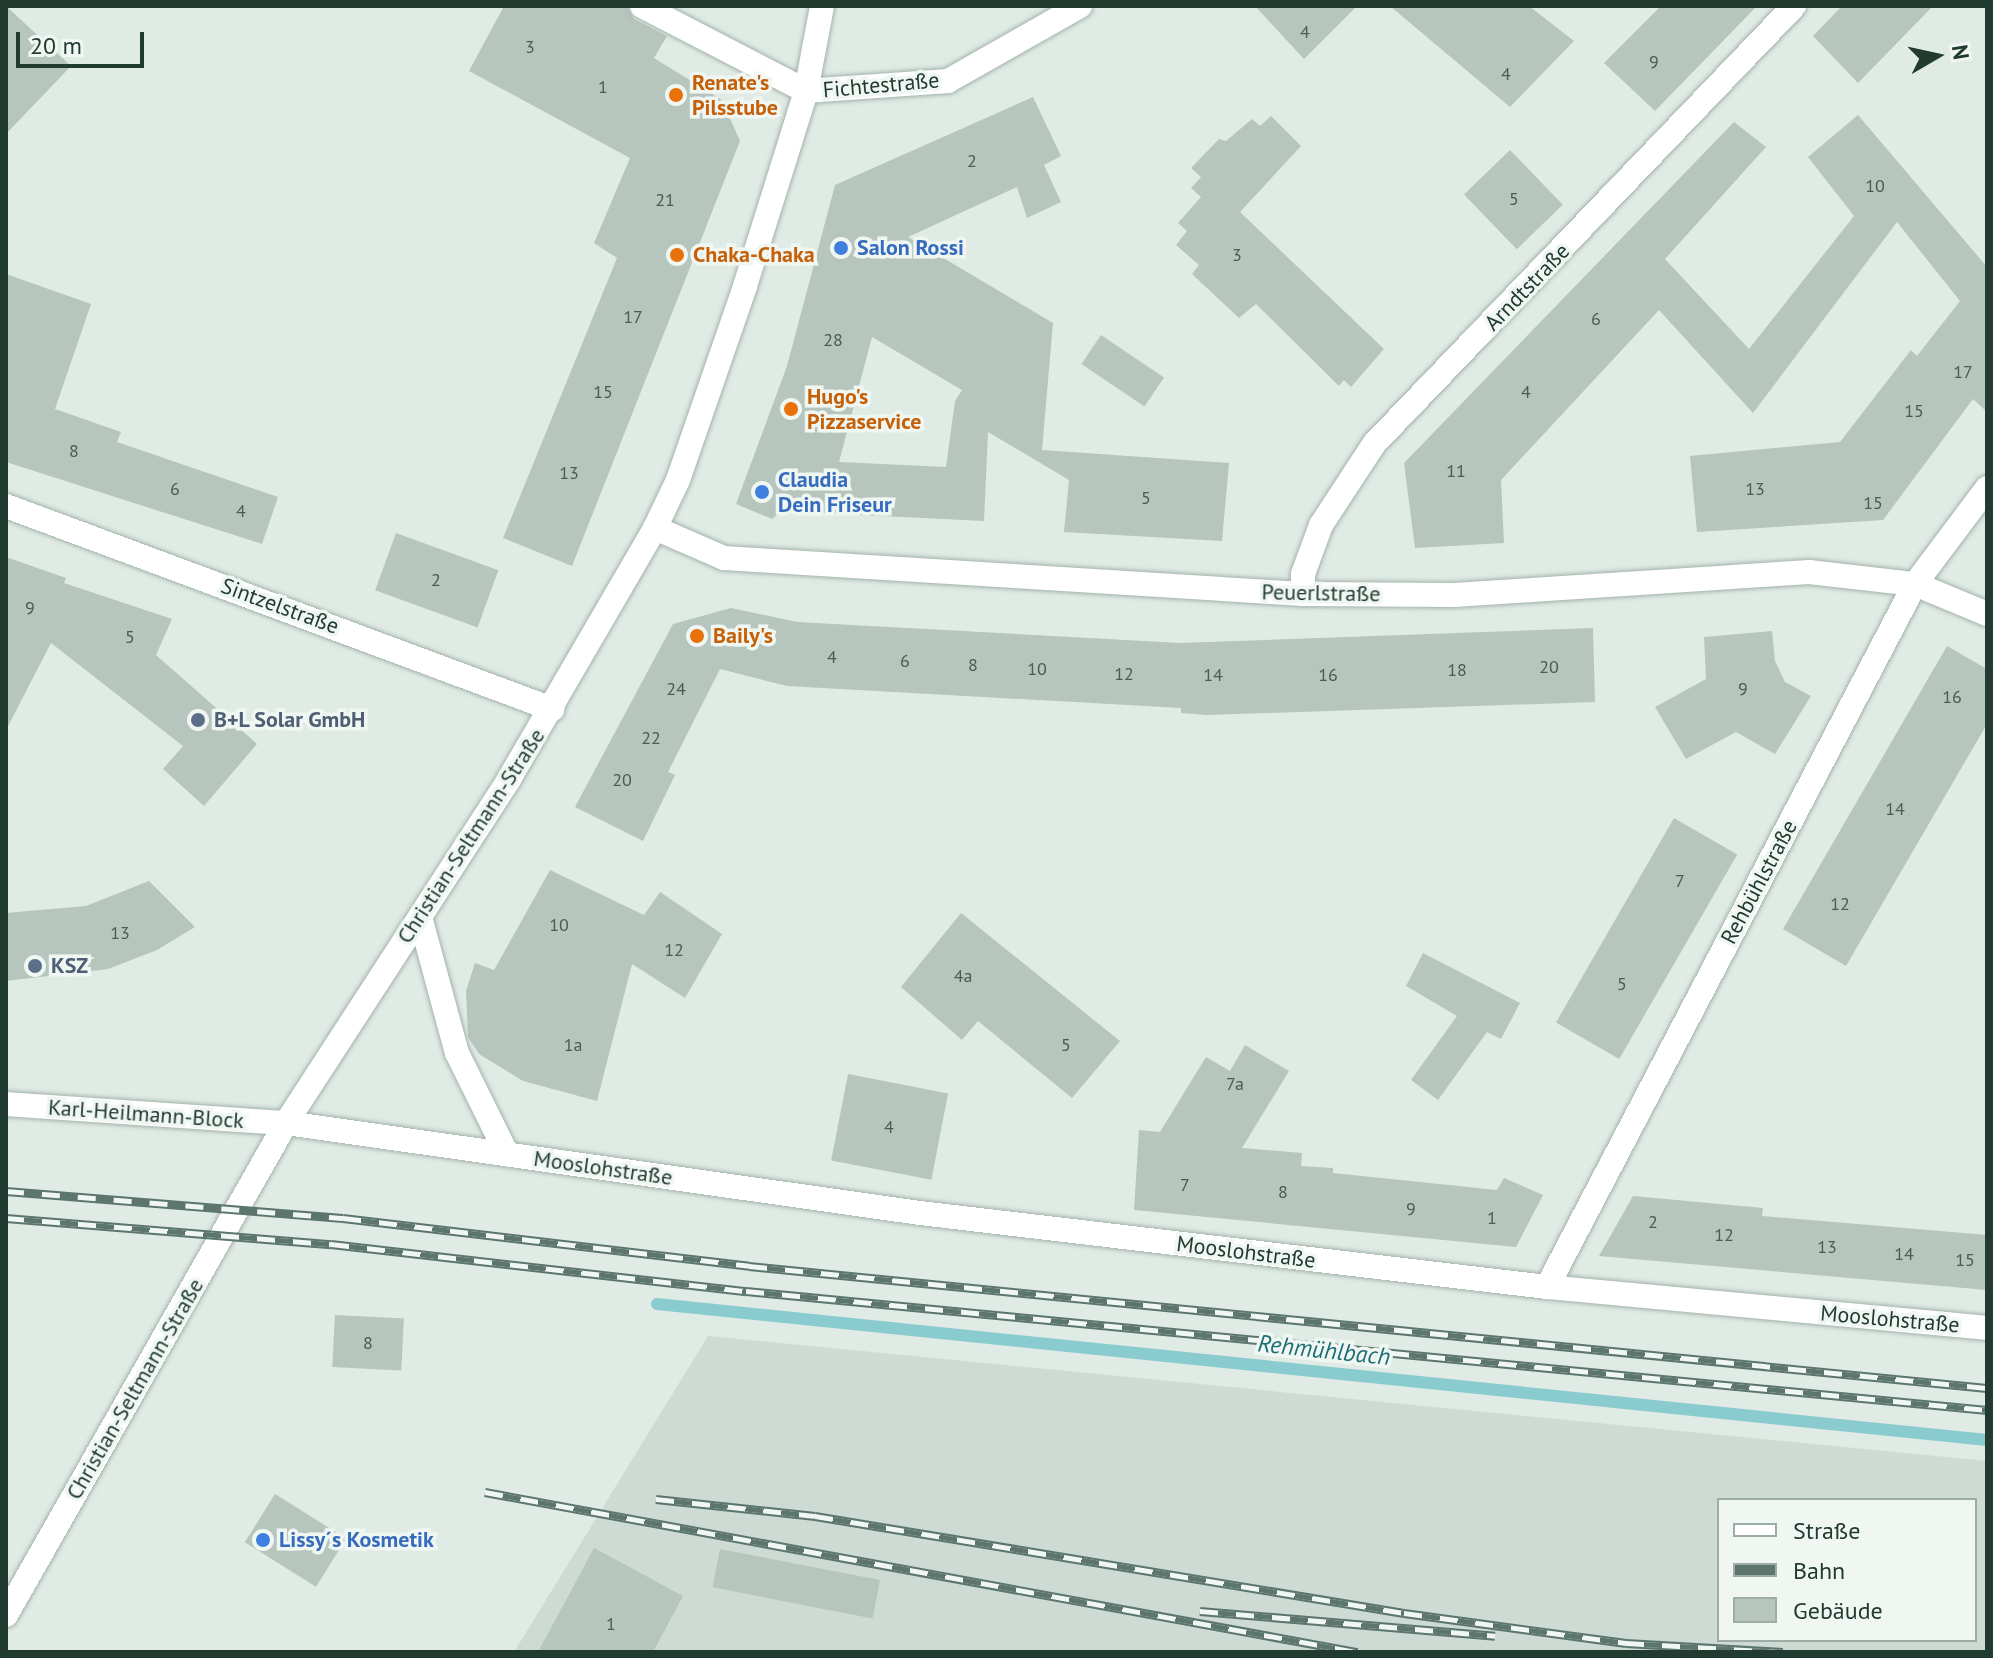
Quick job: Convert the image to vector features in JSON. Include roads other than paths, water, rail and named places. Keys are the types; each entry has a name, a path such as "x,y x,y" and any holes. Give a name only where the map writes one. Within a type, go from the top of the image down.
{"street":[{"path":"642,6 806,91"},
{"name":"Christian-Seltmann-Straße","path":"6,1615 286,1123 552,709 655,528 701,416 806,91 822,6"},
{"name":"Fichtestraße","path":"806,91 948,81 1080,6"},
{"name":"Arndtstraße","path":"1303,594 1305,564 1321,525 1374,444 1794,6"},
{"name":"Rehbühlstraße","path":"1547,1287 1915,584 1987,488"},
{"name":"Sintzelstraße","path":"6,506 552,709"},
{"name":"Peuerlstraße","path":"655,528 724,558 1303,594 1454,595 1809,572 1915,584 1987,614"},
{"name":"Mooslohstraße","path":"420,917 457,1053 507,1154"},
{"name":"Karl-Heilmann-Block","path":"6,1104 286,1123"},
{"name":"Mooslohstraße","path":"286,1123 920,1213 1547,1287 1987,1328"}],"waterway":[{"name":"Rehmühlbach","path":"657,1304 1987,1440"}],"railway":[{"path":"6,1191 343,1218 749,1266 1987,1388"},
{"path":"6,1218 331,1244 746,1291 1987,1410"},
{"path":"485,1492 1357,1652"},
{"path":"656,1499 815,1516 1404,1613 1626,1643 1783,1652"},
{"path":"1200,1611 1495,1636"}],"place":[{"name":"Renate's Pilsstube","path":"676,95"},
{"name":"Salon Rossi","path":"841,248"},
{"name":"Chaka-Chaka","path":"677,255"},
{"name":"Hugo's Pizzaservice","path":"791,409"},
{"name":"Claudia Dein Friseur","path":"762,492"},
{"name":"Baily's","path":"697,636"},
{"name":"B+L Solar GmbH","path":"198,720"},
{"name":"KSZ","path":"35,966"},
{"name":"Lissy´s Kosmetik","path":"263,1540"}]}
